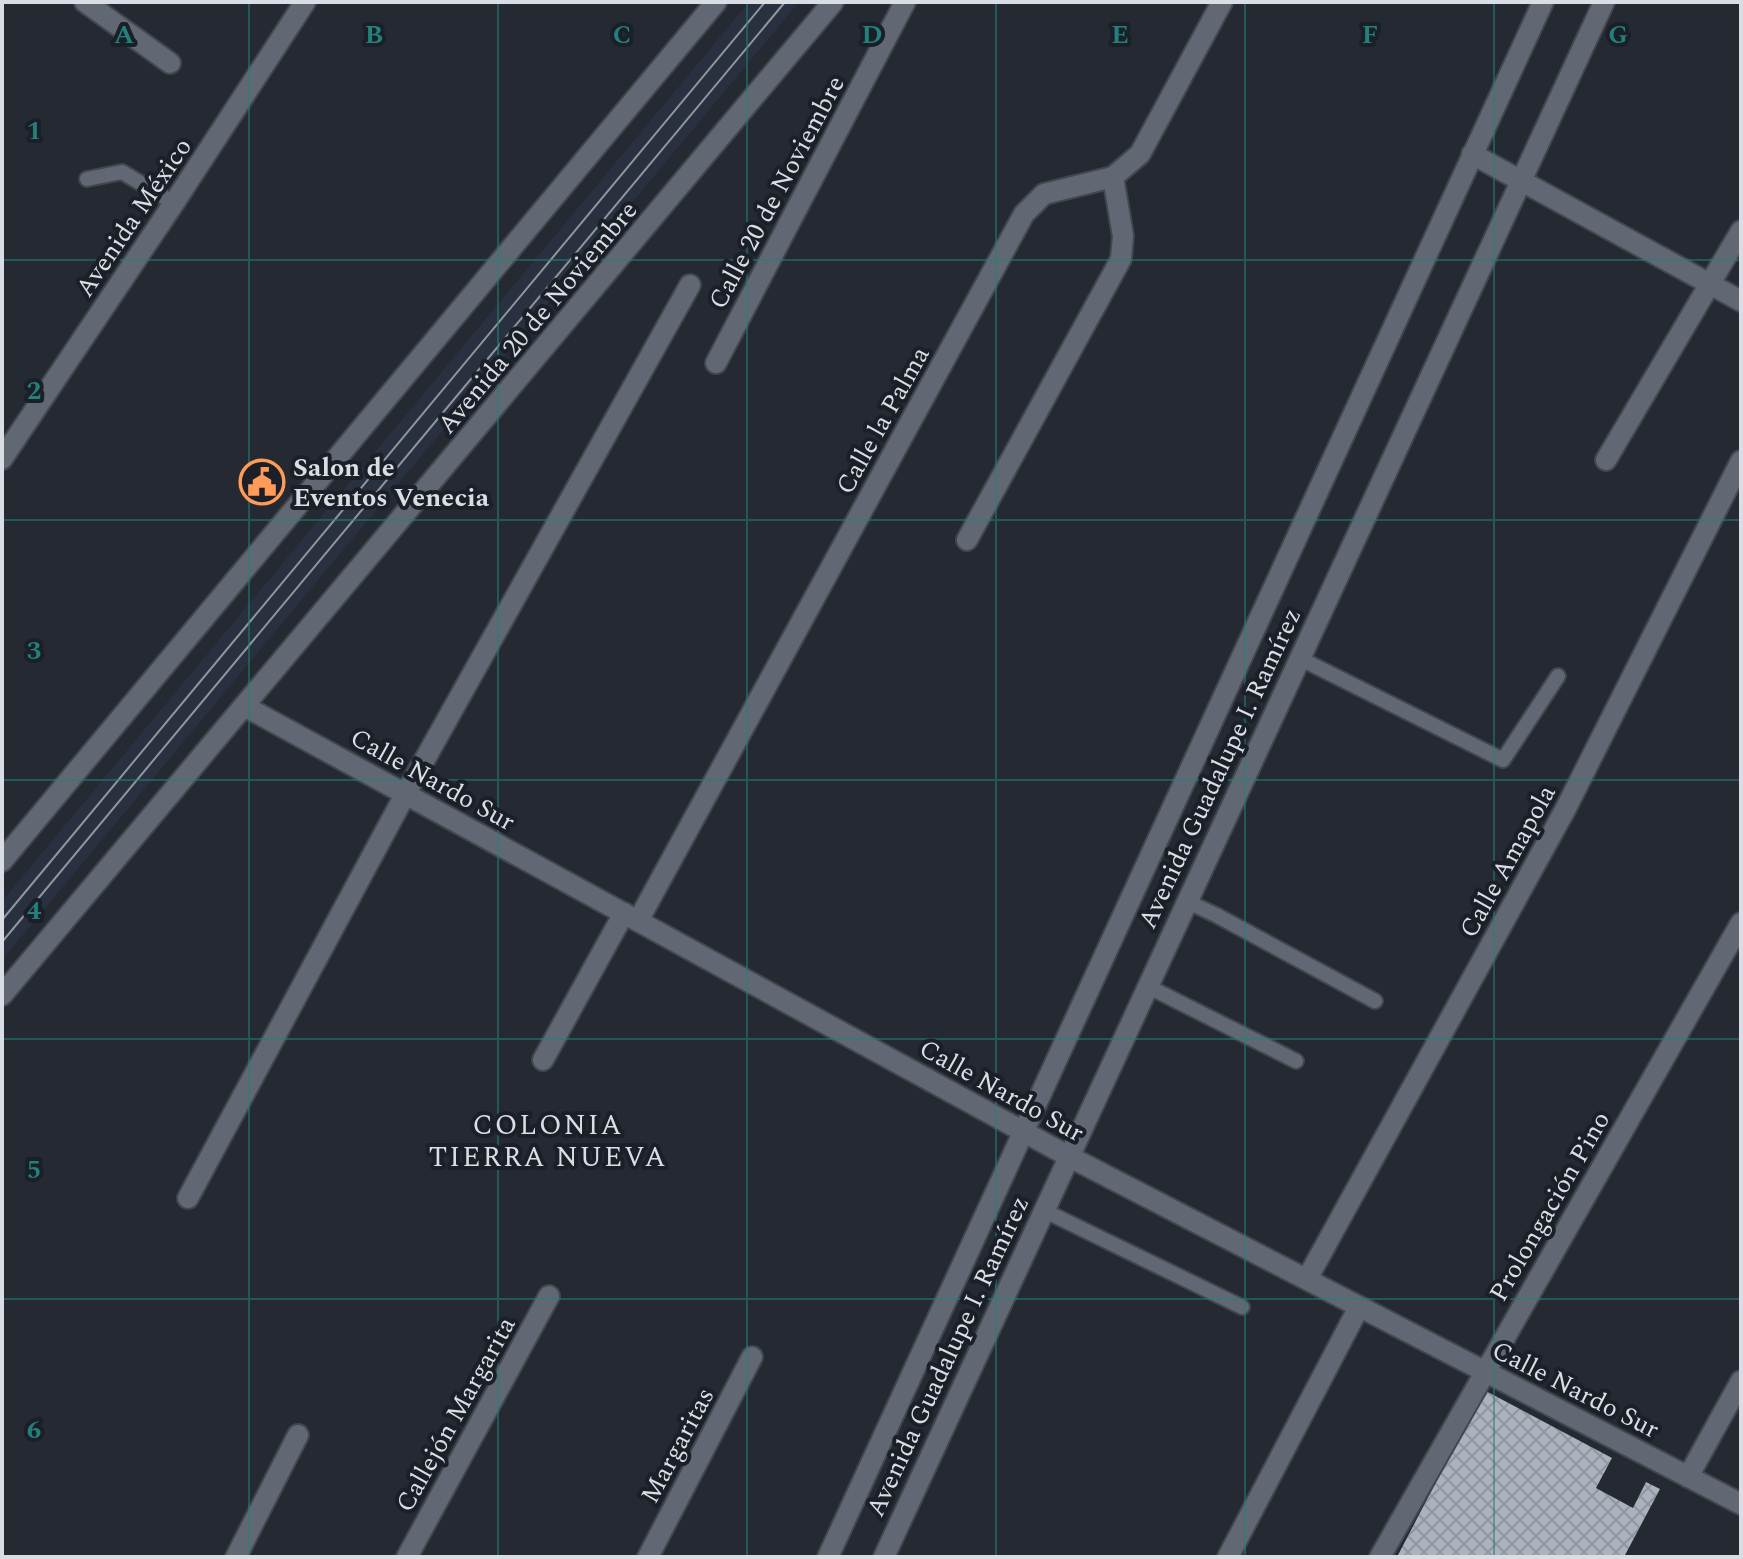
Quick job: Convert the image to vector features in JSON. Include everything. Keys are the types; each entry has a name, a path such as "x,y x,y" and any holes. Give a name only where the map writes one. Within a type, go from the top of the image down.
{"street":[{"path":"85,2 170,63"},
{"name":"Avenida México","path":"2,459 305,2"},
{"path":"2,861 716,2"},
{"name":"Avenida 20 de Noviembre","path":"2,995 833,2"},
{"name":"Calle 20 de Noviembre","path":"716,363 905,2"},
{"name":"Calle la Palma","path":"543,1060 631,917 1024,214 1044,194 1113,177 1140,154 1222,2"},
{"name":"Avenida Guadalupe I. Ramírez","path":"828,1557 1543,2"},
{"name":"Avenida Guadalupe I. Ramírez","path":"884,1557 1604,2"},
{"path":"1472,154 1741,301"},
{"path":"967,540 1121,259 1123,236 1113,177"},
{"path":"1606,460 1741,231"},
{"path":"188,1198 406,793 690,285"},
{"name":"Calle Amapola","path":"1307,1279 1565,810 1741,461"},
{"name":"Calle Nardo Sur","path":"246,707 1068,1156 1741,1504"},
{"name":"Prolongación Pino","path":"1380,1557 1741,923"},
{"name":"Callejón Margarita","path":"407,1557 549,1296"},
{"path":"1228,1557 1359,1307"},
{"name":"Margaritas","path":"648,1557 752,1357"},
{"path":"1688,1477 1741,1381"},
{"path":"236,1557 298,1435"}],"lane":[{"path":"87,179 122,172 174,203"},
{"path":"1299,658 1503,760 1558,676"},
{"path":"1186,901 1375,1001"},
{"path":"1147,986 1296,1061"},
{"path":"1043,1210 1242,1307"}],"shaded area":[{"path":"749,2 799,2 2,960 2,901"}],"building":[{"path":"1484,1390 1612,1458 1596,1488 1633,1508 1646,1482 1660,1489 1624,1557 1397,1557"}],"tram line":[{"path":"2,920 765,2"},
{"path":"2,942 785,2"}],"place":[{"name":"Salon de Eventos Venecia","path":"262,482"}],"district":[{"name":"COLONIA TIERRA NUEVA","path":"548,1140"}]}
